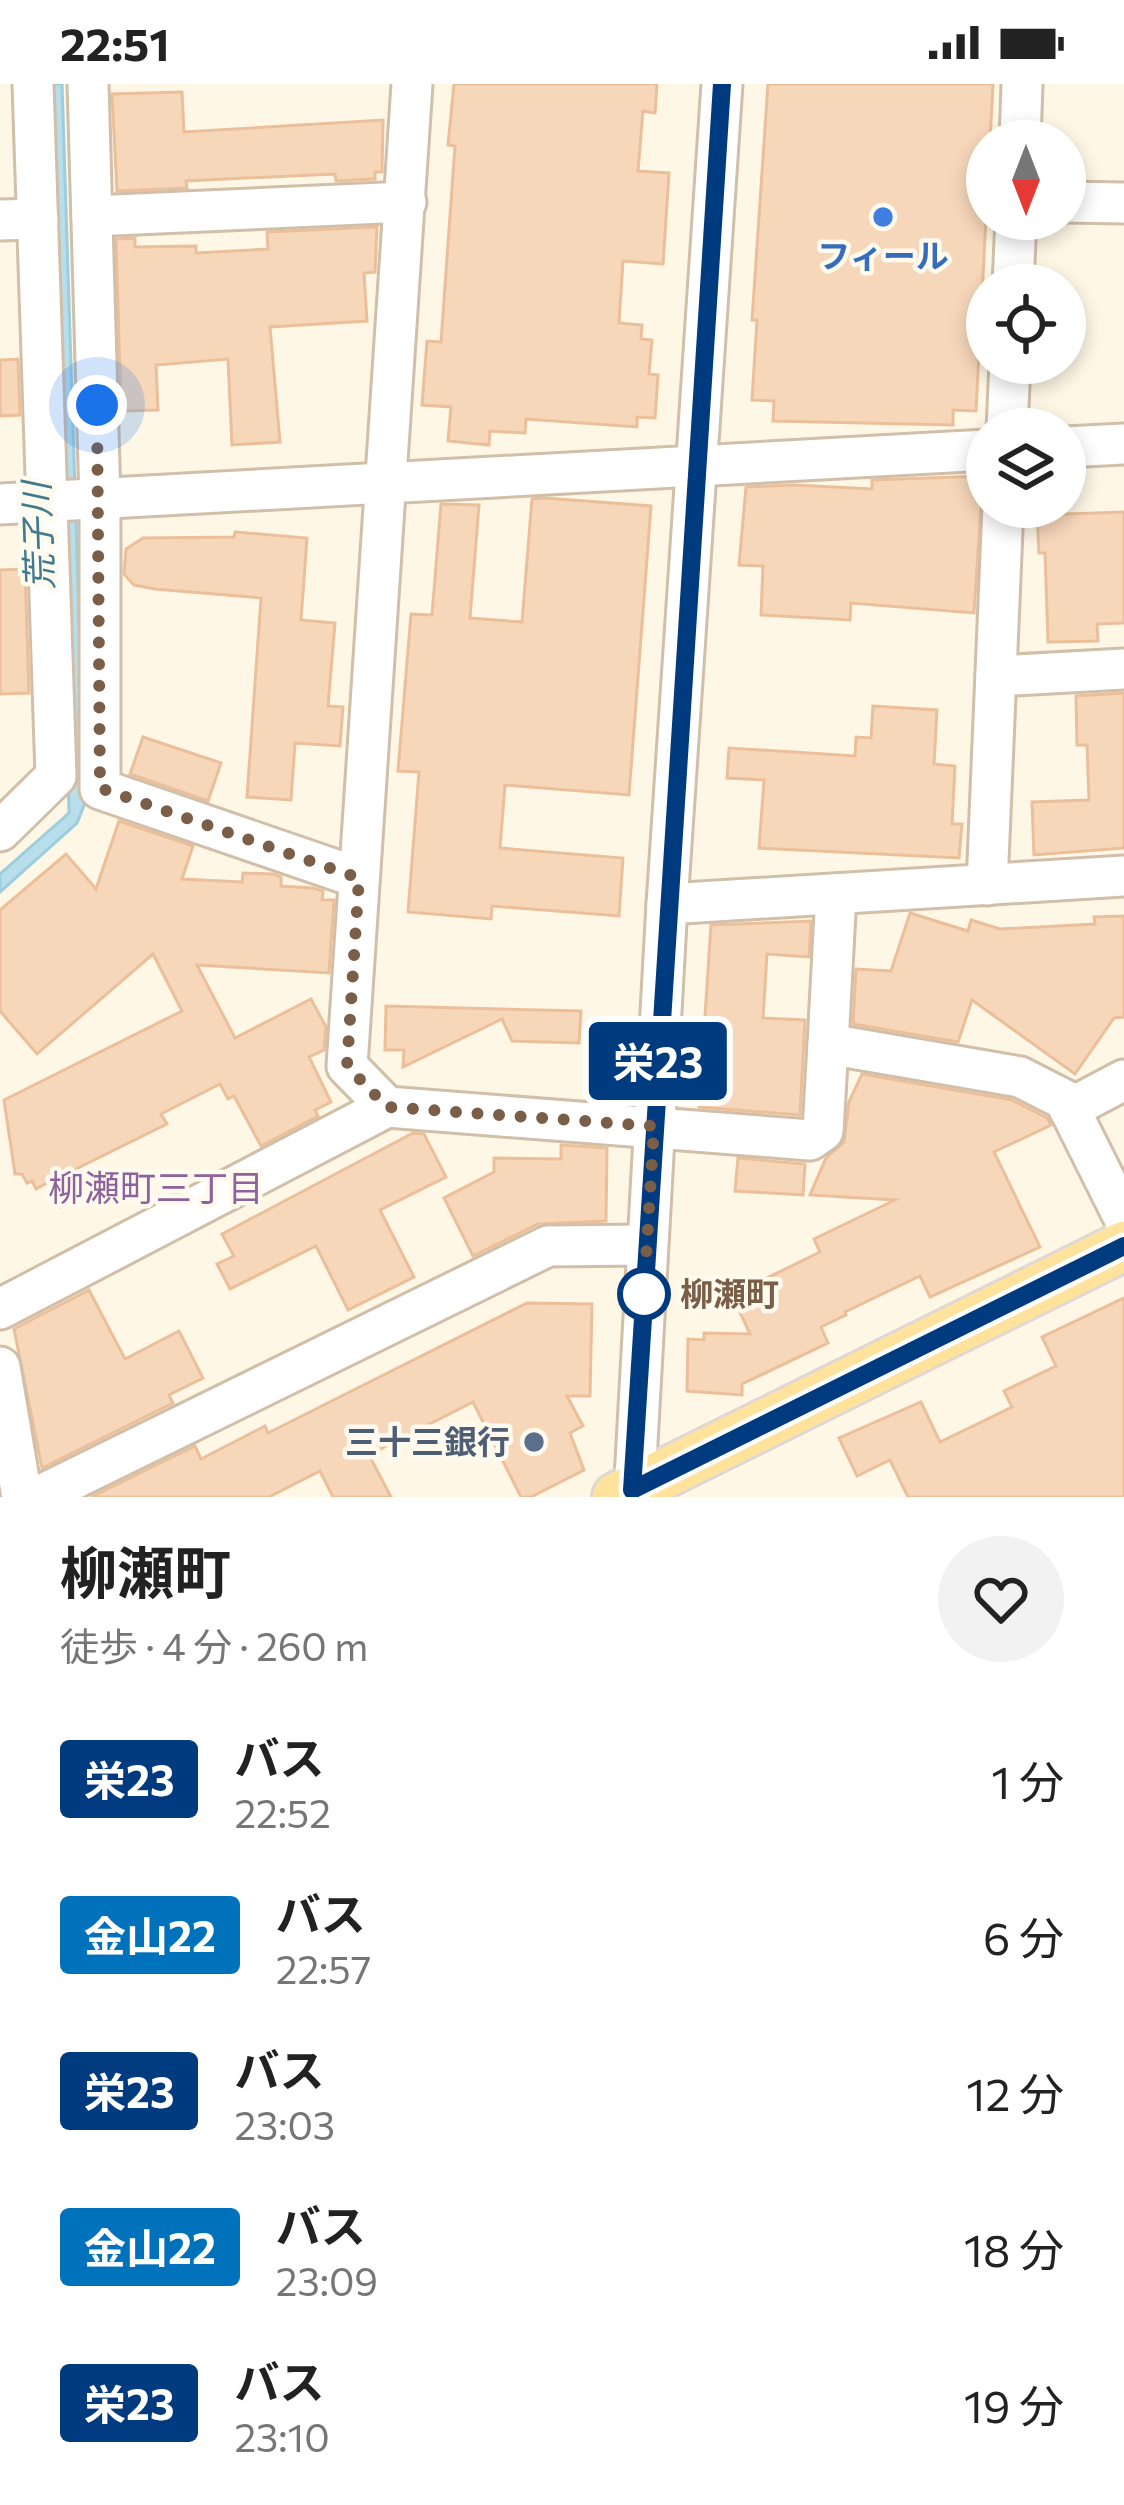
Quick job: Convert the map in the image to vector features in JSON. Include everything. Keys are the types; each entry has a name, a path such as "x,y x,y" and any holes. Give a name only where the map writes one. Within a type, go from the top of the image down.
{"main road":[{"path":"628,1495 1124,1246"}],"street":[{"path":"34,84 19,220 72,501 100,788 359,878"},
{"path":"0,831 56,776 92,216 88,84"},
{"path":"387,1107 347,1066 412,84"},
{"path":"628,1495 722,84"},
{"path":"1020,120 1022,84"},
{"path":"92,216 406,202"},
{"path":"1086,202 1124,203"},
{"path":"1086,445 1124,444"},
{"path":"0,504 966,451"},
{"path":"987,885 1002,528"},
{"path":"995,676 1124,669"},
{"path":"0,794 43,792"},
{"path":"667,904 1124,876"},
{"path":"0,1309 387,1107 810,1140 824,1131 836,894"},
{"path":"828,1044 1020,1077 1065,1100 1124,1219"},
{"path":"1069,1108 1124,1080"},
{"path":"37,1497 548,1246 646,1245"},
{"path":"0,1367 22,1497"}],"water":[{"path":"45,84 62,84 85,803 77,823 0,892 0,874 69,813 62,477"}],"building":[{"path":"454,84 657,84 655,113 643,111 638,171 669,173 663,264 623,261 619,323 642,325 641,339 652,340 649,374 658,375 655,418 637,417 637,427 526,419 525,433 490,431 489,445 448,441 451,407 422,405 427,341 441,342 455,146 448,145"},
{"path":"768,84 993,84 991,120 966,120 966,240 985,240 984,264 966,264 966,384 977,384 976,408 953,410 953,425 773,421 774,401 752,400 757,320 752,320"},
{"path":"182,92 184,132 383,120 382,172 375,172 375,179 336,181 335,174 246,178 186,181 187,188 117,191 112,94"},
{"path":"377,227 375,272 364,273 367,321 270,327 280,442 232,445 228,359 156,365 158,410 121,411 116,239 135,238 135,247 196,246 196,253 268,249 267,232"},
{"path":"18,359 20,415 0,416 0,360"},
{"path":"966,477 966,528 980,528 974,613 851,603 850,620 761,615 763,566 739,565 746,487 872,489 872,480"},
{"path":"532,499 651,506 629,795 505,785 500,848 623,858 619,916 492,906 491,919 408,912 419,772 398,771 411,614 432,615 441,504 479,505 470,618 522,622"},
{"path":"1124,512 1124,623 1097,624 1098,641 1048,642 1045,553 1039,553 1038,528 1086,528 1086,513"},
{"path":"235,532 307,538 301,620 335,623 328,706 343,707 340,746 295,743 291,800 247,797 261,598 155,589 134,585 124,574 126,549 143,538 234,537"},
{"path":"25,569 29,693 0,694 0,570"},
{"path":"1124,693 1124,848 1034,855 1032,802 1089,800 1087,745 1077,745 1076,696"},
{"path":"873,706 937,710 934,764 955,766 952,824 962,824 959,858 759,848 764,780 727,778 729,748 855,756 856,737 871,738"},
{"path":"143,737 221,763 208,801 130,774"},
{"path":"119,821 193,846 182,879 242,882 243,873 273,874 281,877 281,886 313,888 323,891 322,900 334,900 329,973 197,965 235,1038 311,999 326,1027 324,1050 309,1057 331,1102 315,1110 318,1116 261,1146 234,1096 228,1099 220,1084 161,1114 167,1124 74,1170 87,1193 61,1207 49,1182 36,1189 32,1181 27,1183 22,1174 15,1174 4,1100 182,1011 153,954 37,1054 0,1011 0,910 66,854 96,889"},
{"path":"910,913 968,931 971,920 1000,929 1095,924 1094,917 1124,916 1124,1017 1114,1018 1075,1074 972,1000 958,1042 853,1024 856,969 891,971"},
{"path":"811,921 809,957 767,954 763,1018 805,1020 800,1115 699,1107 711,925"},
{"path":"386,1006 581,1011 579,1043 512,1041 502,1019 403,1067 404,1050 385,1050"},
{"path":"862,1074 1012,1100 1047,1118 1051,1125 994,1152 1040,1247 930,1297 920,1276 845,1312 821,1327 828,1343 742,1384 742,1395 687,1391 688,1339 704,1340 704,1333 750,1334 732,1295 820,1252 814,1239 895,1200 810,1195 826,1158 844,1142 849,1102"},
{"path":"413,1133 424,1134 446,1177 380,1210 414,1277 348,1310 316,1246 230,1289 217,1264 234,1256 222,1234"},
{"path":"561,1145 607,1148 606,1221 538,1224 473,1256 444,1198 494,1172 494,1158 561,1159"},
{"path":"738,1158 805,1164 803,1195 735,1191"},
{"path":"89,1290 125,1359 179,1331 203,1378 169,1395 173,1403 42,1468 14,1329"},
{"path":"1124,1298 1124,1497 908,1497 890,1460 857,1476 839,1438 921,1402 940,1442 1012,1407 1004,1391 1056,1366 1042,1337"},
{"path":"527,1303 592,1304 590,1396 567,1396 583,1426 570,1433 584,1470 531,1497 521,1497 473,1402 369,1455 391,1497 333,1497 320,1471 269,1497 91,1497 195,1446 201,1459 265,1426 268,1433"}],"bus line":[{"name":"栄23","path":"722,84 632,1490 1124,1246"}],"place":[{"name":"フィール","path":"883,217"},
{"name":"柳瀬町","path":"644,1294"},
{"name":"三十三銀行","path":"534,1442"}],"district":[{"name":"柳瀬町三丁目","path":"156,1188"}],"route":[{"path":"97,405 100,788 359,878 347,1066 387,1107 654,1126 644,1294"}],"water label":[{"name":"荒子川","path":"38,536"}]}
